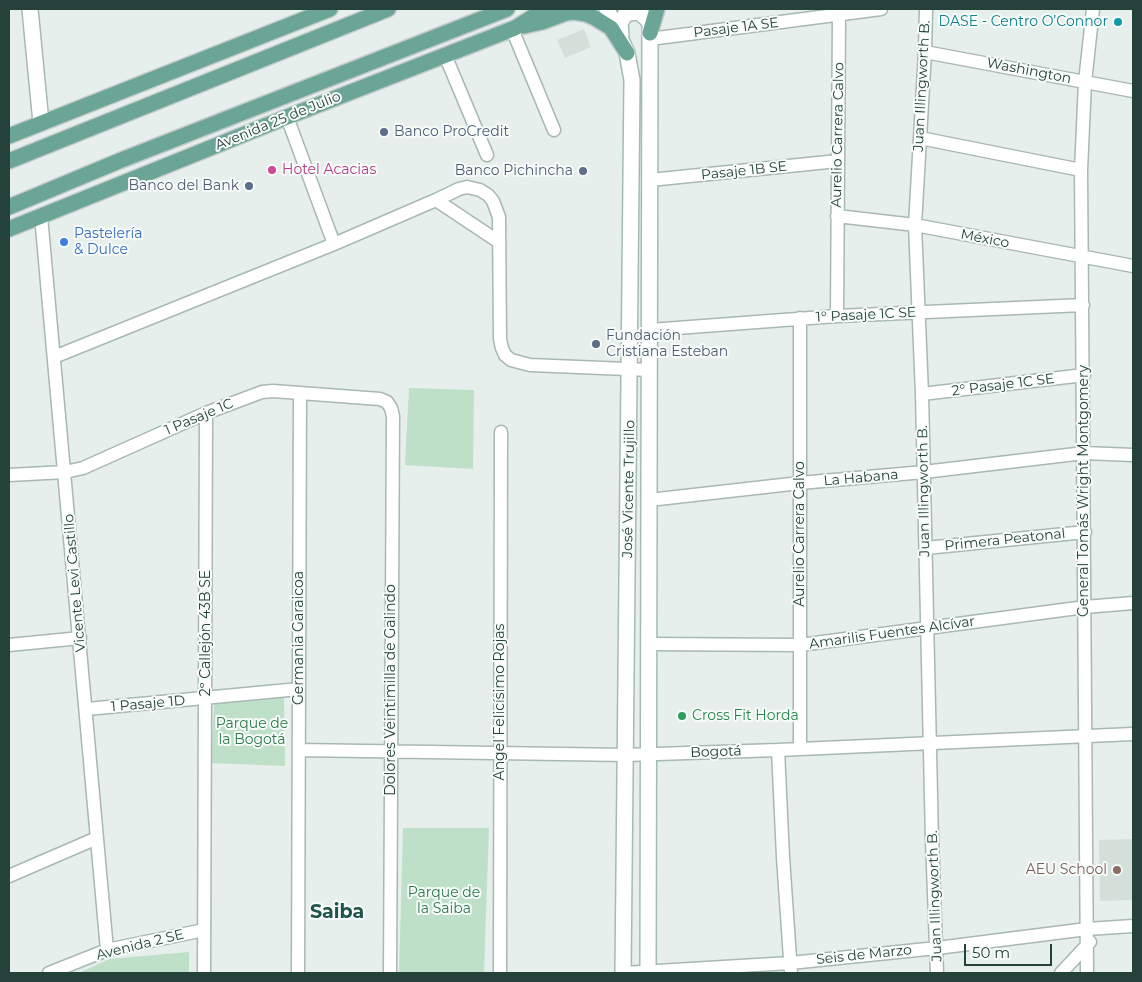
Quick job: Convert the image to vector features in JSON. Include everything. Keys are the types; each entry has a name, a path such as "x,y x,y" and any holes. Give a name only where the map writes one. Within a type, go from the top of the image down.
{"main road":[{"path":"15,158 41,123 30,9"},
{"path":"9,136 330,9"},
{"path":"15,158 388,9"},
{"name":"Avenida 25 de Julio","path":"9,207 119,161 507,9"},
{"name":"Avenida 25 de Julio","path":"9,229 513,28 544,9"},
{"name":"José Vicente Trujillo","path":"607,9 624,46 632,80 624,973"},
{"path":"624,46 620,23 625,15 638,12 650,26 657,9"},
{"path":"513,28 542,22 566,13 580,13 595,18 611,28 624,46"},
{"name":"José Vicente Trujillo","path":"648,972 650,26"},
{"path":"41,216 119,161"}],"street":[{"name":"Pasaje 1A SE","path":"650,26 839,15 881,9"},
{"name":"Juan Illingworth B.","path":"926,9 916,226 937,973"},
{"name":"General Tomás Wright Montgomery","path":"1088,973 1081,170 1086,82 1093,9"},
{"name":"Aurelio Carrera Calvo","path":"837,316 839,15"},
{"path":"513,28 554,130"},
{"name":"Washington","path":"925,52 1133,91"},
{"path":"445,55 487,155"},
{"path":"287,117 334,244"},
{"path":"920,138 1081,170"},
{"name":"Pasaje 1B SE","path":"650,180 838,161"},
{"path":"54,356 334,244 458,189 467,187 480,190 488,195 493,201 499,217 500,339 505,354 520,364 650,370"},
{"path":"436,200 499,242"},
{"name":"Vicente Levi Castillo","path":"41,216 107,950"},
{"name":"México","path":"837,216 916,226 1133,266"},
{"name":"1° Pasaje 1C SE","path":"650,330 800,318 1083,305"},
{"name":"Aurelio Carrera Calvo","path":"800,318 800,749"},
{"name":"2° Pasaje 1C SE","path":"922,394 1084,376"},
{"name":"1 Pasaje 1C","path":"9,475 65,472 83,468 206,413 262,392 273,391 380,399 387,402 391,408"},
{"name":"Germania Garaicoa","path":"298,973 300,393"},
{"name":"Dolores Veintimilla de Galindo","path":"390,973 393,416 391,408"},
{"name":"2º Callejón 43B SE","path":"204,973 206,413"},
{"name":"Angel Felicísimo Rojas","path":"500,973 501,432"},
{"name":"La Habana","path":"649,500 800,483 924,472 1084,452 1133,455"},
{"name":"Primera Peatonal","path":"926,548 1085,532"},
{"name":"Amarilis Fuentes Alcívar","path":"649,644 800,645 1133,602"},
{"path":"9,645 80,638"},
{"name":"1 Pasaje 1D","path":"86,709 299,689"},
{"name":"Bogotá","path":"298,750 626,755 1133,734"},
{"path":"778,750 790,968"},
{"path":"9,876 97,838"},
{"name":"Seis de Marzo","path":"624,973 790,968 1087,929 1133,926"},
{"path":"1061,973 1102,929"},
{"name":"Avenida 2 SE","path":"49,973 107,950 204,930"}],"shaded area":[{"path":"584,29 591,47 565,58 557,40"},
{"name":"AEU School","path":"1133,839 1133,900 1100,901 1099,840"}],"green space":[{"path":"409,388 474,390 473,469 405,465"},
{"name":"Parque de la Bogotá","path":"284,697 285,766 211,763 214,704"},
{"name":"Parque de la Saiba","path":"403,828 489,828 484,973 399,973"},
{"path":"189,952 189,973 79,973 109,959"}],"place":[{"name":"DASE - Centro O’Connor","path":"1118,22"},
{"name":"Banco ProCredit","path":"384,132"},
{"name":"Hotel Acacias","path":"272,170"},
{"name":"Banco Pichincha","path":"583,171"},
{"name":"Banco del Bank","path":"249,186"},
{"name":"Pastelería & Dulce","path":"64,242"},
{"name":"Fundación Cristiana Esteban","path":"596,344"},
{"name":"Cross Fit Horda","path":"682,716"},
{"name":"AEU School","path":"1117,870"}],"district":[{"name":"Saiba","path":"337,912"}]}
